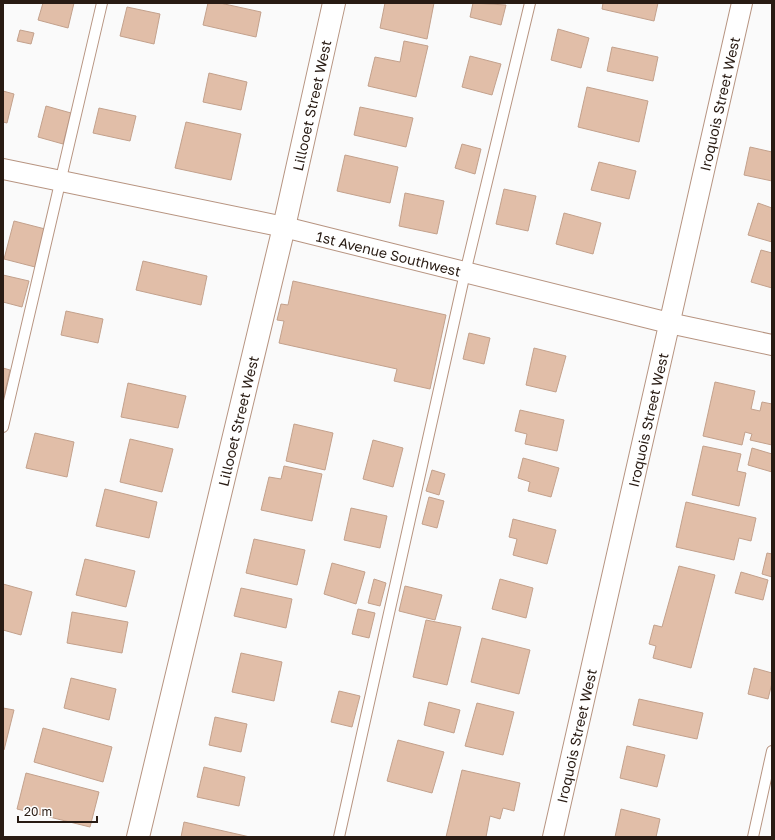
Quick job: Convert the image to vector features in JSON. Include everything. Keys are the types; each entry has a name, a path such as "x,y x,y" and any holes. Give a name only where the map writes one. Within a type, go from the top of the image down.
{"street":[{"name":"Lillooet Street West","path":"138,837 284,227 334,3"},
{"name":"Iroquois Street West","path":"553,837 742,3"},
{"name":"1st Avenue Southwest","path":"3,169 284,227 669,323 772,345"}],"lane":[{"path":"3,427 102,3"},
{"path":"339,837 465,273 530,3"},
{"path":"753,837 772,751"}],"building":[{"path":"43,3 74,3 68,28 38,20"},
{"path":"208,3 220,3 261,12 256,37 203,25"},
{"path":"385,3 434,3 427,39 380,28"},
{"path":"473,3 506,5 501,25 470,17"},
{"path":"603,3 658,3 654,21 602,9"},
{"path":"127,7 160,14 154,44 120,36"},
{"path":"558,29 589,38 581,68 551,60"},
{"path":"20,30 34,33 31,44 17,41"},
{"path":"404,41 428,46 416,97 368,86 375,57 400,62"},
{"path":"612,47 658,57 653,81 607,71"},
{"path":"470,56 501,64 492,95 462,87"},
{"path":"209,73 247,82 241,110 203,102"},
{"path":"587,87 648,101 639,142 578,127"},
{"path":"3,91 14,94 7,123 3,122"},
{"path":"46,106 71,113 63,144 38,137"},
{"path":"360,107 413,118 406,147 354,135"},
{"path":"99,108 136,116 130,141 93,133"},
{"path":"186,122 241,134 231,180 175,168"},
{"path":"462,144 481,149 475,174 455,168"},
{"path":"750,147 772,152 772,181 744,175"},
{"path":"345,155 398,167 390,203 337,191"},
{"path":"599,162 636,171 629,199 591,190"},
{"path":"504,189 536,196 528,231 496,224"},
{"path":"405,193 444,201 437,234 399,226"},
{"path":"758,203 772,208 772,242 748,235"},
{"path":"564,213 601,223 593,254 556,244"},
{"path":"14,221 49,230 39,268 4,259"},
{"path":"761,250 772,253 772,288 751,282"},
{"path":"143,261 207,276 201,305 136,290"},
{"path":"3,275 29,281 22,307 3,302"},
{"path":"293,281 446,315 430,389 394,381 397,369 279,343 284,321 277,320 281,304 288,305"},
{"path":"66,311 103,319 98,343 61,335"},
{"path":"469,333 490,338 484,364 463,359"},
{"path":"534,348 566,356 556,392 526,385"},
{"path":"3,368 10,370 3,401"},
{"path":"715,382 755,391 751,409 760,411 762,402 772,404 772,445 750,440 752,434 745,432 742,445 703,436"},
{"path":"128,383 186,396 178,428 121,417"},
{"path":"520,410 564,420 557,451 525,444 527,434 515,431"},
{"path":"294,424 333,433 325,470 286,461"},
{"path":"35,433 74,442 67,477 26,468"},
{"path":"130,439 173,449 162,492 120,482"},
{"path":"373,440 403,448 393,487 363,479"},
{"path":"703,446 741,454 737,471 746,473 739,506 692,495"},
{"path":"752,448 772,454 772,472 748,465"},
{"path":"523,458 559,468 551,497 528,491 530,482 518,478"},
{"path":"284,466 322,474 312,521 261,510 269,477 281,479"},
{"path":"432,470 445,474 439,495 426,491"},
{"path":"105,489 157,502 149,538 96,526"},
{"path":"429,497 444,501 437,528 422,524"},
{"path":"686,502 756,518 751,541 739,538 734,560 676,547"},
{"path":"351,508 387,516 380,548 344,540"},
{"path":"513,519 556,530 547,564 513,555 517,539 509,537"},
{"path":"254,539 305,550 297,585 246,573"},
{"path":"767,553 772,554 772,577 762,574"},
{"path":"85,559 135,571 126,607 76,595"},
{"path":"332,563 365,572 356,604 324,594"},
{"path":"679,566 715,575 691,668 653,658 656,646 649,644 654,625 662,627"},
{"path":"741,572 768,580 763,600 735,593"},
{"path":"374,579 386,583 380,606 368,603"},
{"path":"500,579 533,588 526,618 492,609"},
{"path":"3,584 32,592 21,635 3,630"},
{"path":"405,586 442,595 435,620 399,611"},
{"path":"241,588 292,599 286,628 234,616"},
{"path":"358,609 375,613 369,638 352,634"},
{"path":"72,612 128,622 122,653 67,643"},
{"path":"426,620 461,627 447,685 413,677"},
{"path":"482,638 530,650 519,694 471,682"},
{"path":"241,653 282,662 274,701 232,692"},
{"path":"754,668 772,673 772,683 768,699 748,694"},
{"path":"71,678 116,689 109,720 64,708"},
{"path":"339,691 360,696 352,727 331,722"},
{"path":"639,699 703,713 697,739 633,725"},
{"path":"429,702 460,710 454,733 424,725"},
{"path":"477,703 514,712 503,755 465,746"},
{"path":"3,708 14,710 4,750 3,750"},
{"path":"215,717 247,724 241,752 209,745"},
{"path":"43,728 112,747 103,782 34,762"},
{"path":"398,740 444,752 432,793 387,781"},
{"path":"627,746 665,755 657,787 620,778"},
{"path":"204,767 245,777 239,806 197,797"},
{"path":"462,770 520,783 514,811 503,808 500,819 490,816 486,837 446,837"},
{"path":"26,773 99,792 90,827 17,809"},
{"path":"621,809 660,819 656,837 615,837"},
{"path":"184,822 250,837 181,837"}]}
